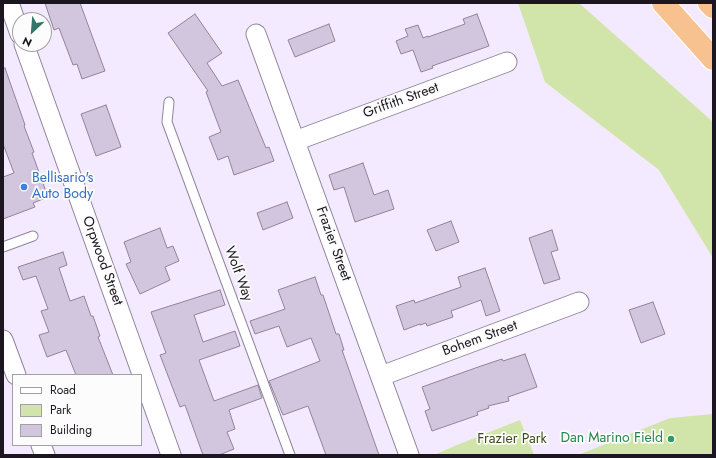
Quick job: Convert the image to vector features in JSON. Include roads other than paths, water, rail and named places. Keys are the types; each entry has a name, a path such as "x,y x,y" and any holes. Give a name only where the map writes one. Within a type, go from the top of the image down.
{"highway":[{"path":"663,3 713,59"},
{"path":"710,3 713,7"}],"street":[{"name":"Frazier Street","path":"256,34 409,455"},
{"name":"Orpwood Street","path":"27,52 171,455"},
{"name":"Griffith Street","path":"295,141 507,62"},
{"name":"Bohem Street","path":"380,376 579,302"},
{"path":"3,340 16,374"}],"lane":[{"name":"Wolf Way","path":"169,102 166,122 290,455"},
{"path":"3,247 33,236"}],"place":[{"name":"Bellisario's Auto Body","path":"24,187"},
{"name":"Dan Marino Field","path":"671,439"}],"park label":[{"name":"Frazier Park","path":"512,440"}]}
